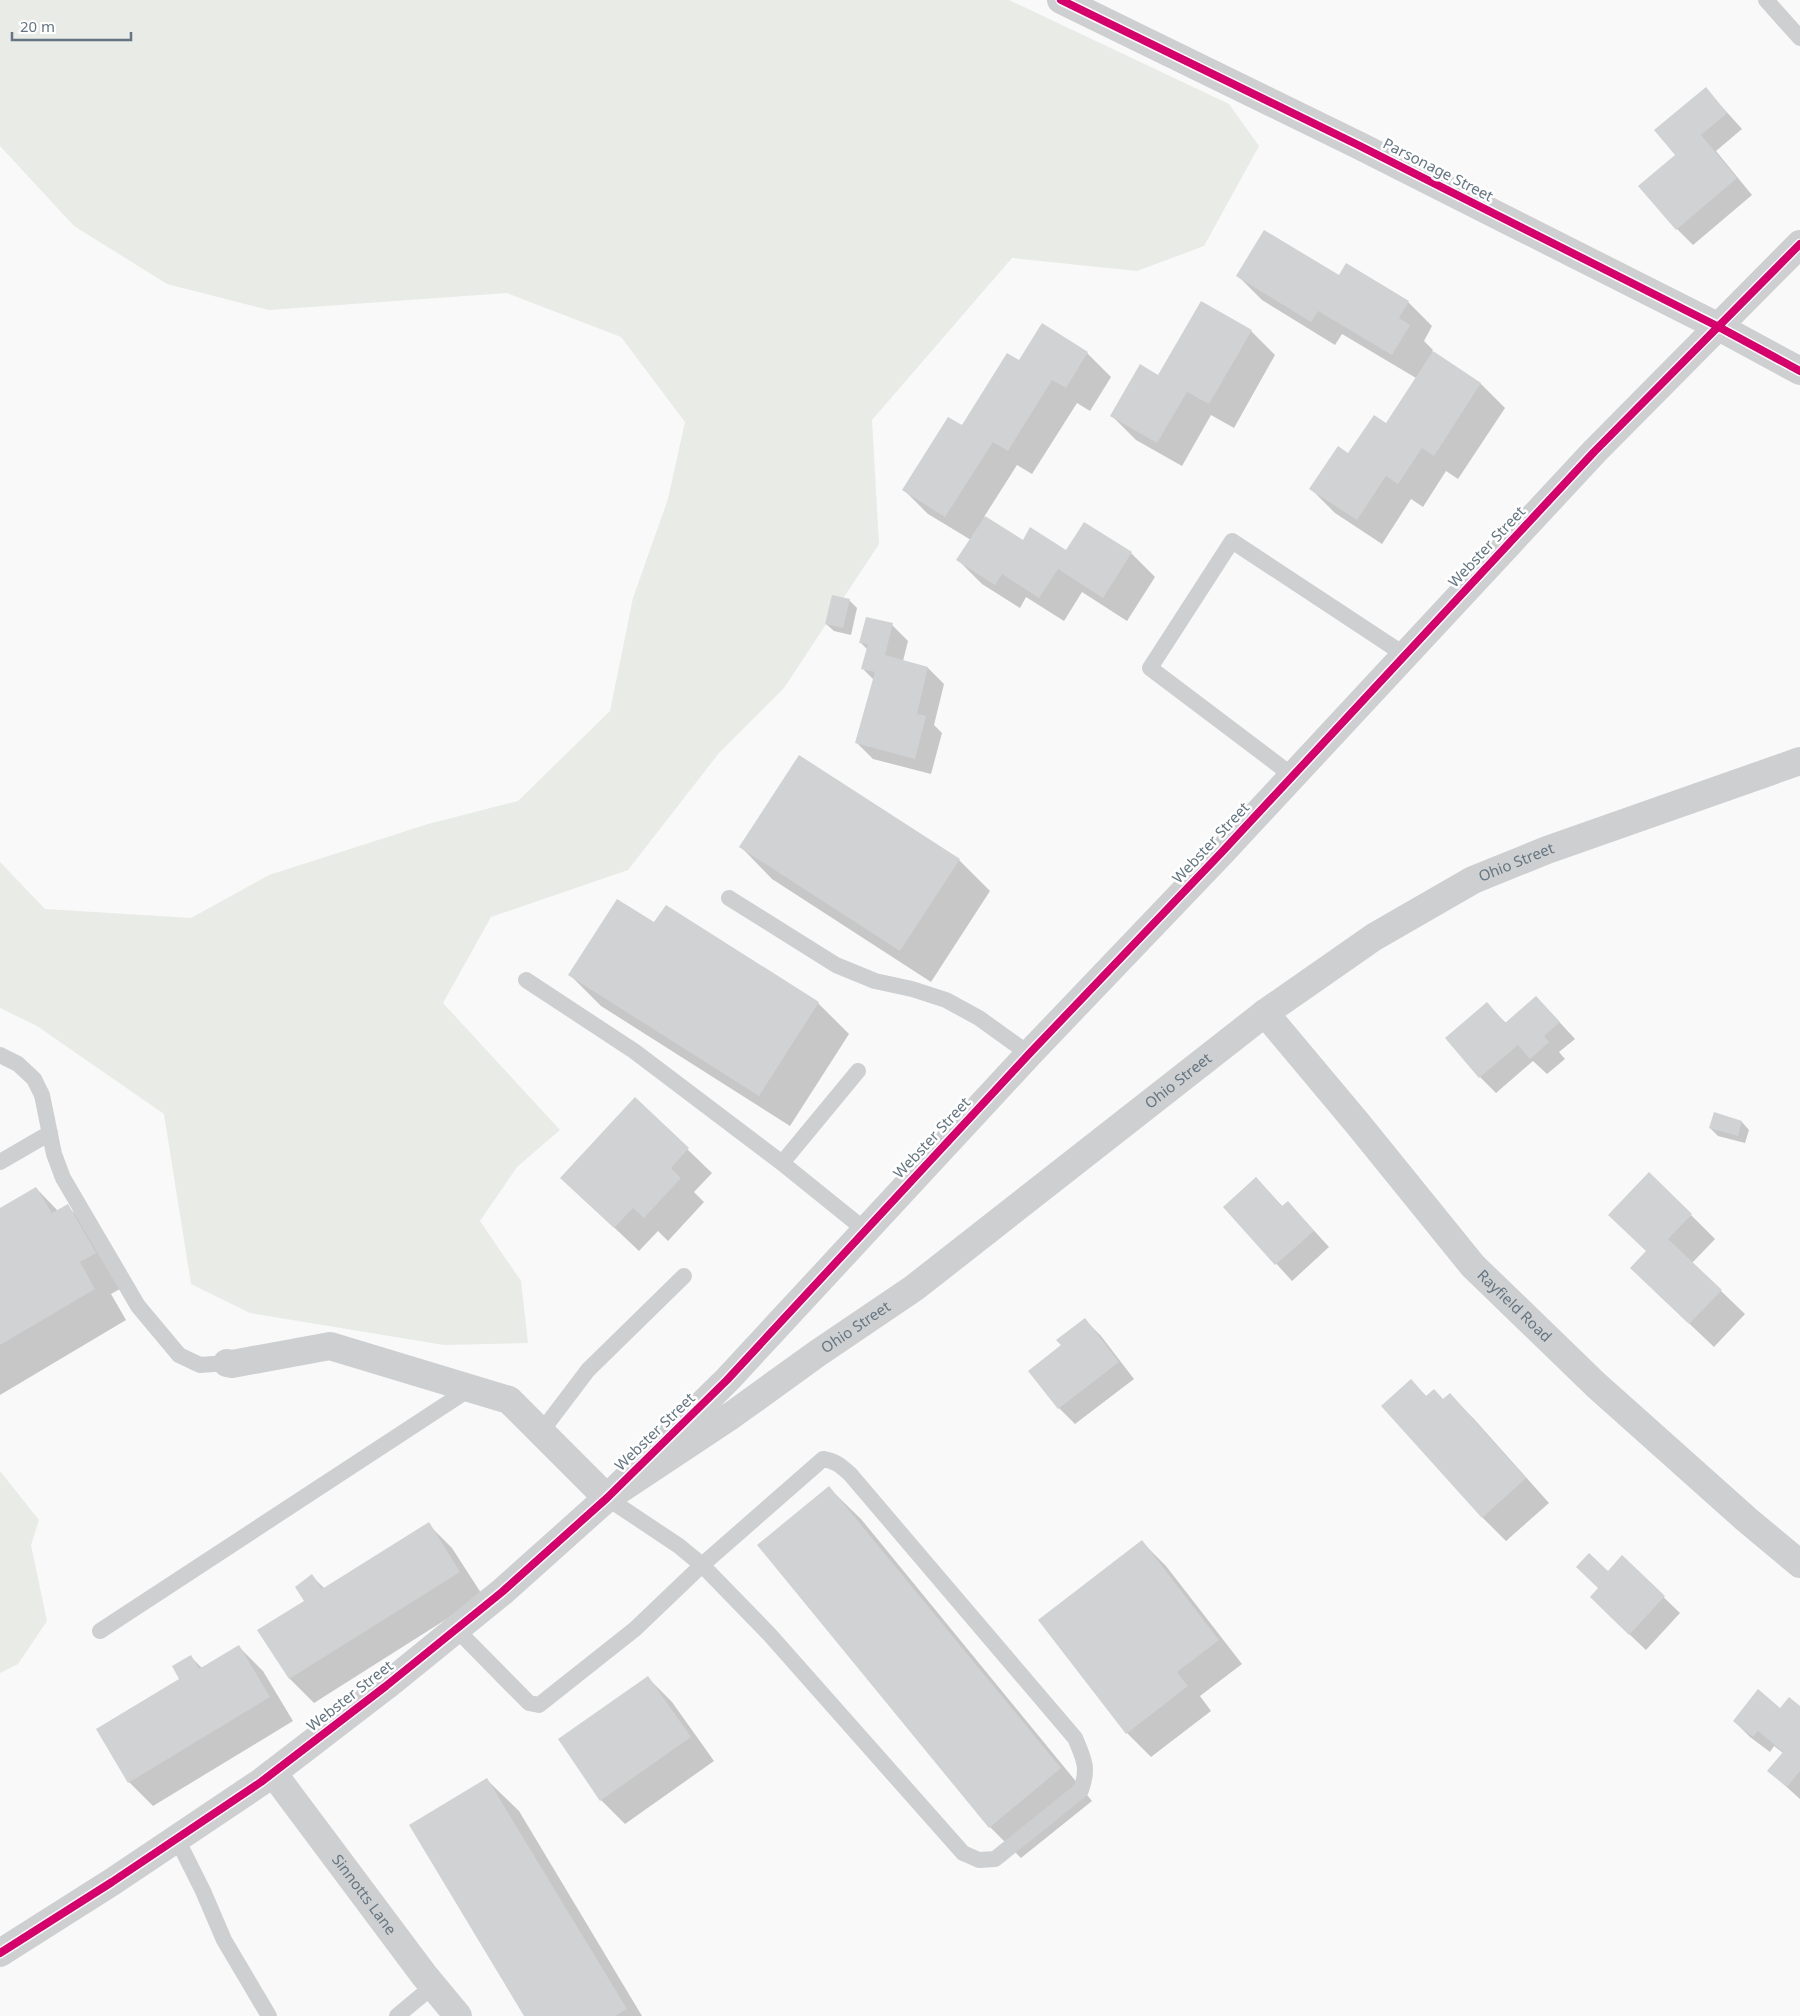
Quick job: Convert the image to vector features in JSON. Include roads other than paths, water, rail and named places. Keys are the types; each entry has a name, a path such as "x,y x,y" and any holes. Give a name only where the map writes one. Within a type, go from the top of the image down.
{"street":[{"name":"Parsonage Street","path":"1061,0 1358,145 1717,326 1800,371"},
{"name":"Webster Street","path":"0,1953 177,1839 273,1773 386,1686 502,1592 607,1498 727,1380 1029,1054 1293,776 1601,445 1800,244"},
{"name":"Ohio Street","path":"607,1498 732,1415 818,1353 914,1288 1265,1013 1374,937 1473,880 1547,850 1800,760"},
{"name":"Rayfield Road","path":"1265,1013 1473,1266 1596,1385 1746,1519 1800,1564"},
{"path":"227,1363 232,1364 330,1346 509,1400 607,1498"},
{"name":"Sinnotts Lane","path":"273,1773 433,1986 458,2016"}],"lane":[{"path":"1766,0 1800,38"},
{"path":"1293,776 1150,668 1232,541 1405,655"},
{"path":"729,898 836,965 875,981 912,989 946,1000 978,1018 1029,1054"},
{"path":"526,980 634,1051 782,1162 865,1230"},
{"path":"0,1055 18,1064 34,1079 42,1095 54,1154 63,1178 138,1306 179,1355 200,1365 227,1363"},
{"path":"782,1162 858,1071"},
{"path":"0,1162 50,1134"},
{"path":"541,1432 588,1370 684,1276"},
{"path":"100,1631 471,1388"},
{"path":"456,1629 529,1703 539,1705 634,1629 702,1565 823,1459 837,1463 850,1474 1075,1738 1084,1760 1086,1776 1081,1790 995,1859 979,1860 963,1852 770,1635 702,1565 671,1541 607,1498"},
{"path":"177,1839 236,1963 269,2016"},
{"path":"397,2016 433,1986"}]}
